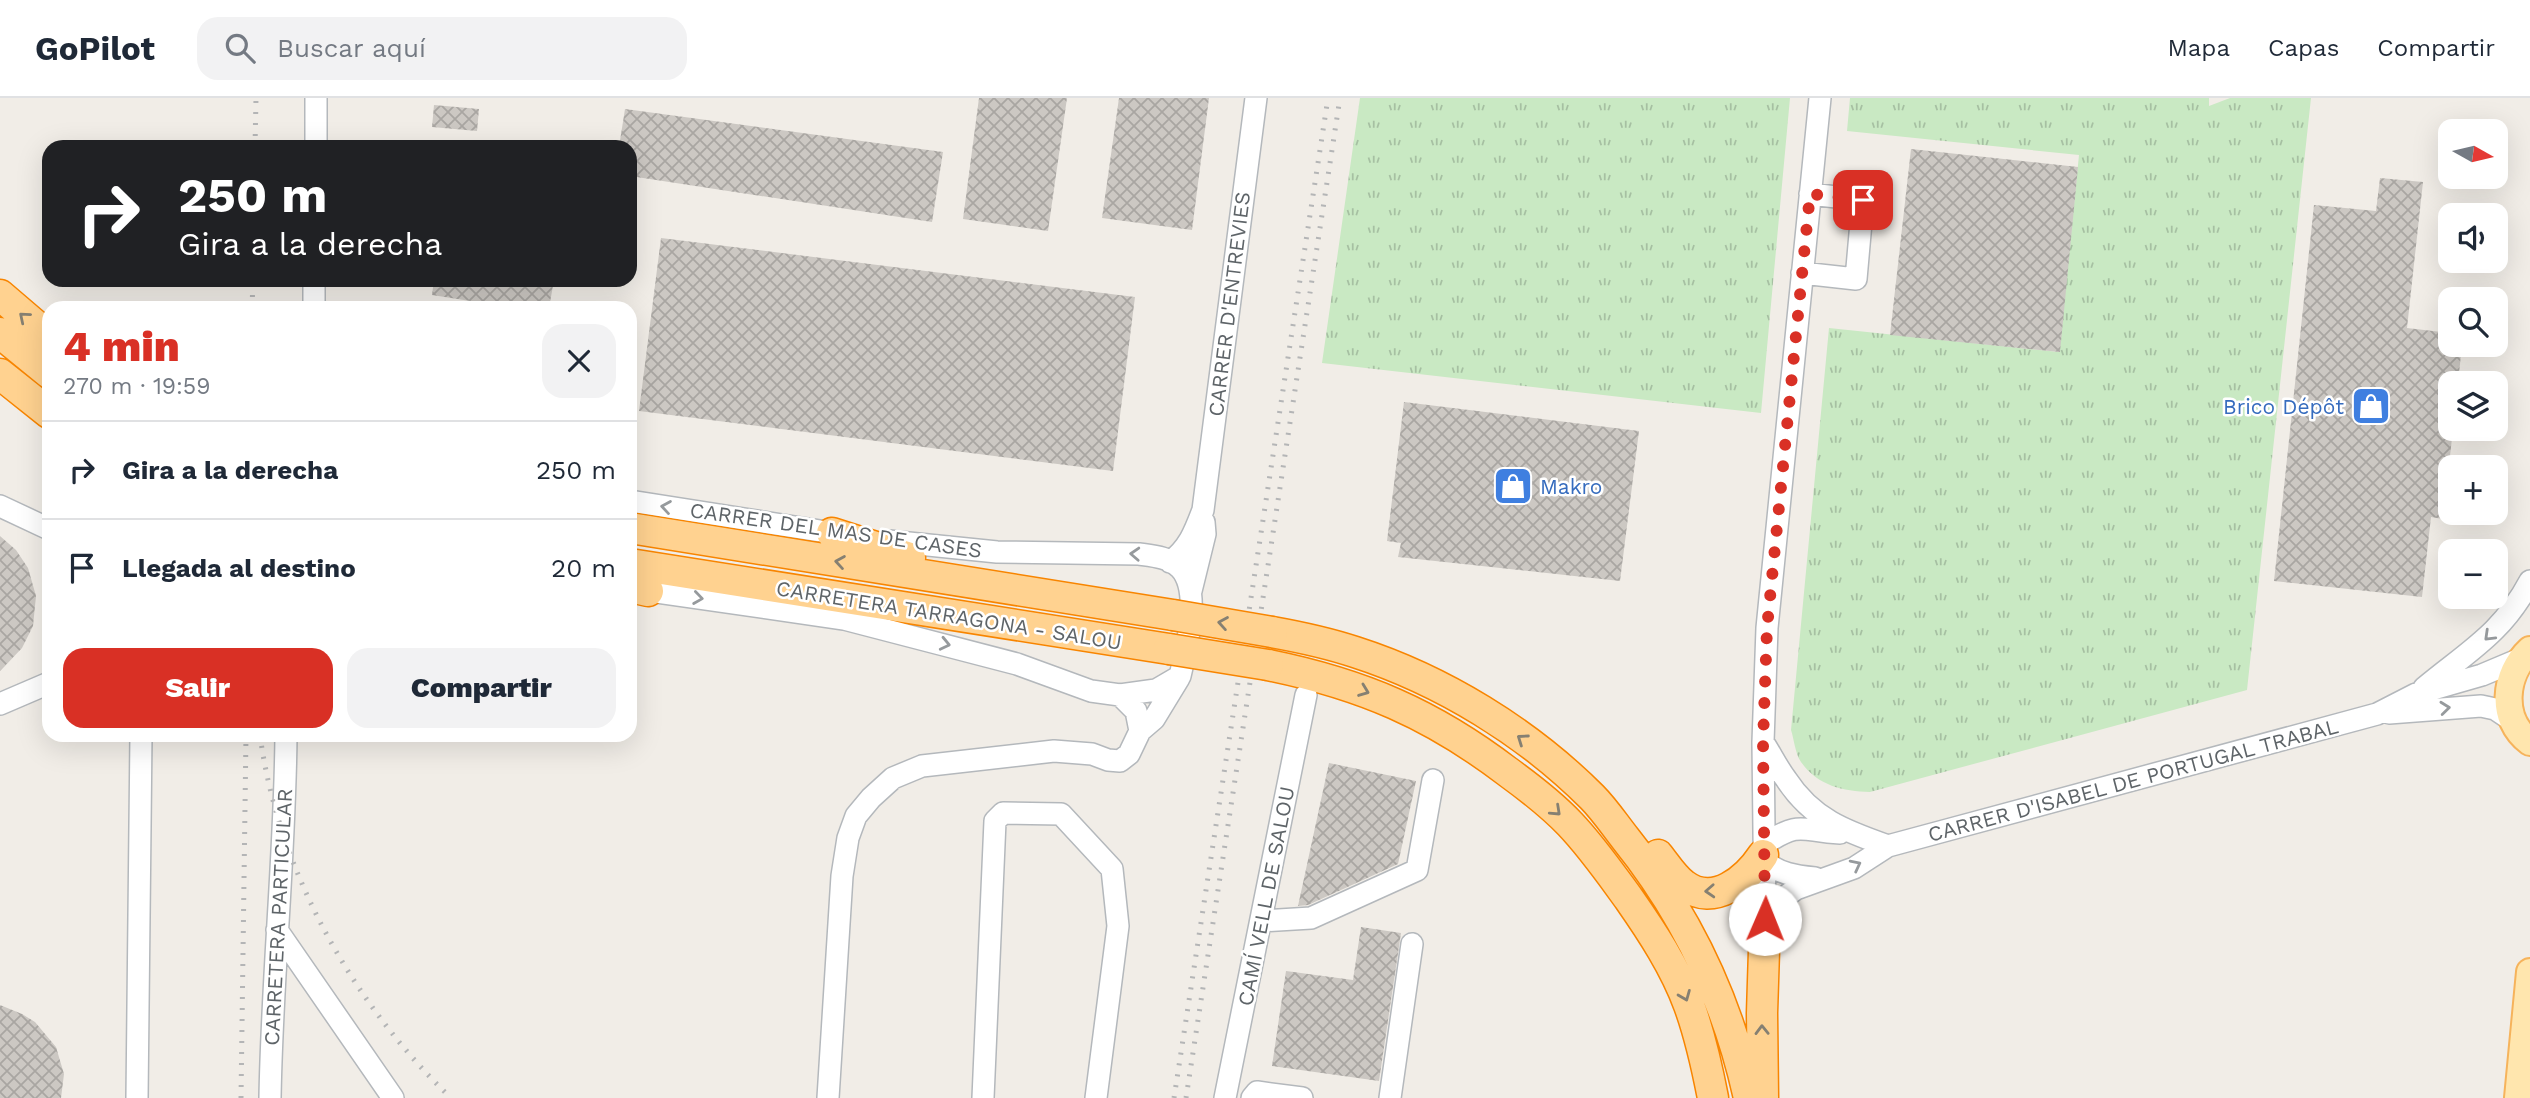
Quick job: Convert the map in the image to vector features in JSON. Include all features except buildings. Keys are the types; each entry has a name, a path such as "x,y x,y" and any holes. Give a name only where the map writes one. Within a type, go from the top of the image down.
{"highway":[{"path":"0,295 42,331"},
{"path":"0,333 42,367"},
{"path":"0,374 42,407"},
{"name":"CARRETERA TARRAGONA - SALOU","path":"637,529 1173,615 1272,632 1356,652 1465,700 1545,755 1593,798"},
{"path":"832,533 1038,594"},
{"name":"CARRETERA TARRAGONA - SALOU","path":"637,565 1268,666 1303,683"},
{"path":"844,620 906,625 1001,624"},
{"path":"1303,683 1363,690 1439,724 1544,799 1569,823 1596,853 1634,906 1678,978 1698,1032 1713,1098"},
{"path":"1593,798 1634,824 1683,885 1702,893 1736,885 1752,871 1764,853"},
{"path":"1593,798 1663,890 1693,939 1714,981 1726,1015 1749,1098"},
{"path":"1763,1098 1765,919"}],"main road":[{"path":"2525,654 2509,685 2508,704 2525,739"},
{"path":"2518,1098 2530,972"}],"street":[{"path":"316,98 316,140"},
{"name":"CARRER D'ENTREVIES","path":"1191,591 1205,534 1203,510 1256,98"},
{"path":"1765,919 1763,742 1767,628 1819,98"},
{"path":"1802,273 1856,279 1863,200 1810,194"},
{"name":"CARRER DEL MAS DE CASES","path":"637,502 917,545 997,552 1139,554 1162,557 1170,562"},
{"path":"0,506 42,526"},
{"name":"CARRER D'ENTREVIES","path":"1170,562 1182,553 1193,536 1203,510"},
{"path":"830,1096 842,876 848,838 856,816 893,778 922,766 1054,751 1092,754 1120,761 1129,754 1140,731 1154,719 1180,676 1189,634 1191,591 1181,569 1170,562"},
{"path":"2416,694 2469,655 2496,630 2530,582"},
{"path":"637,589 844,620 982,654 1091,691 1120,695 1156,690 1180,676"},
{"name":"CARRER D'ISABEL DE PORTUGAL TRABAL","path":"2377,714 2416,694 2482,675 2525,654"},
{"name":"CAMÍ VELL DE SALOU","path":"1225,1098 1261,922 1303,683"},
{"path":"0,704 42,686"},
{"path":"1120,695 1136,711 1140,731"},
{"name":"CARRER D'ISABEL DE PORTUGAL TRABAL","path":"1821,878 1854,868 1888,846 2377,714 2481,706 2495,709 2525,739"},
{"path":"137,1098 141,742"},
{"name":"CARRETERA PARTICULAR","path":"270,1098 286,742"},
{"path":"1763,742 1785,779 1809,808 1834,825 1888,846"},
{"path":"1261,922 1311,918 1417,870 1433,780"},
{"path":"983,1098 995,821 1003,813 1061,814 1112,869 1118,926 1096,1098"},
{"path":"1764,853 1787,830 1803,827 1829,833 1853,834"},
{"path":"1764,853 1776,871 1791,876 1821,878"},
{"path":"1765,919 1779,901 1796,889 1821,878"},
{"path":"277,930 393,1098"},
{"path":"1390,1098 1412,944"},
{"path":"1252,1098 1258,1092 1302,1098"}],"green space":[{"path":"1360,98 1790,98 1761,413 1322,363"},
{"path":"1850,98 2209,98 2209,106 2230,98 2311,98 2247,690 1870,792 1832,786 1815,777 1801,762 1791,730 1829,328 2059,352 2079,155 1847,131"}],"railway":[{"path":"255,140 256,98"},
{"path":"1174,1098 1328,98"},
{"path":"1186,1098 1340,98"},
{"path":"252,301 253,287"},
{"path":"241,1098 246,742"},
{"path":"261,742 269,786 284,836 303,885 326,932 352,978 382,1021 415,1061 451,1098"}],"place":[{"name":"Brico Dépôt","path":"2371,406"},
{"name":"Makro","path":"1513,486"}],"route":[{"path":"1765,919 1763,742 1767,628 1810,194 1863,200"}]}
